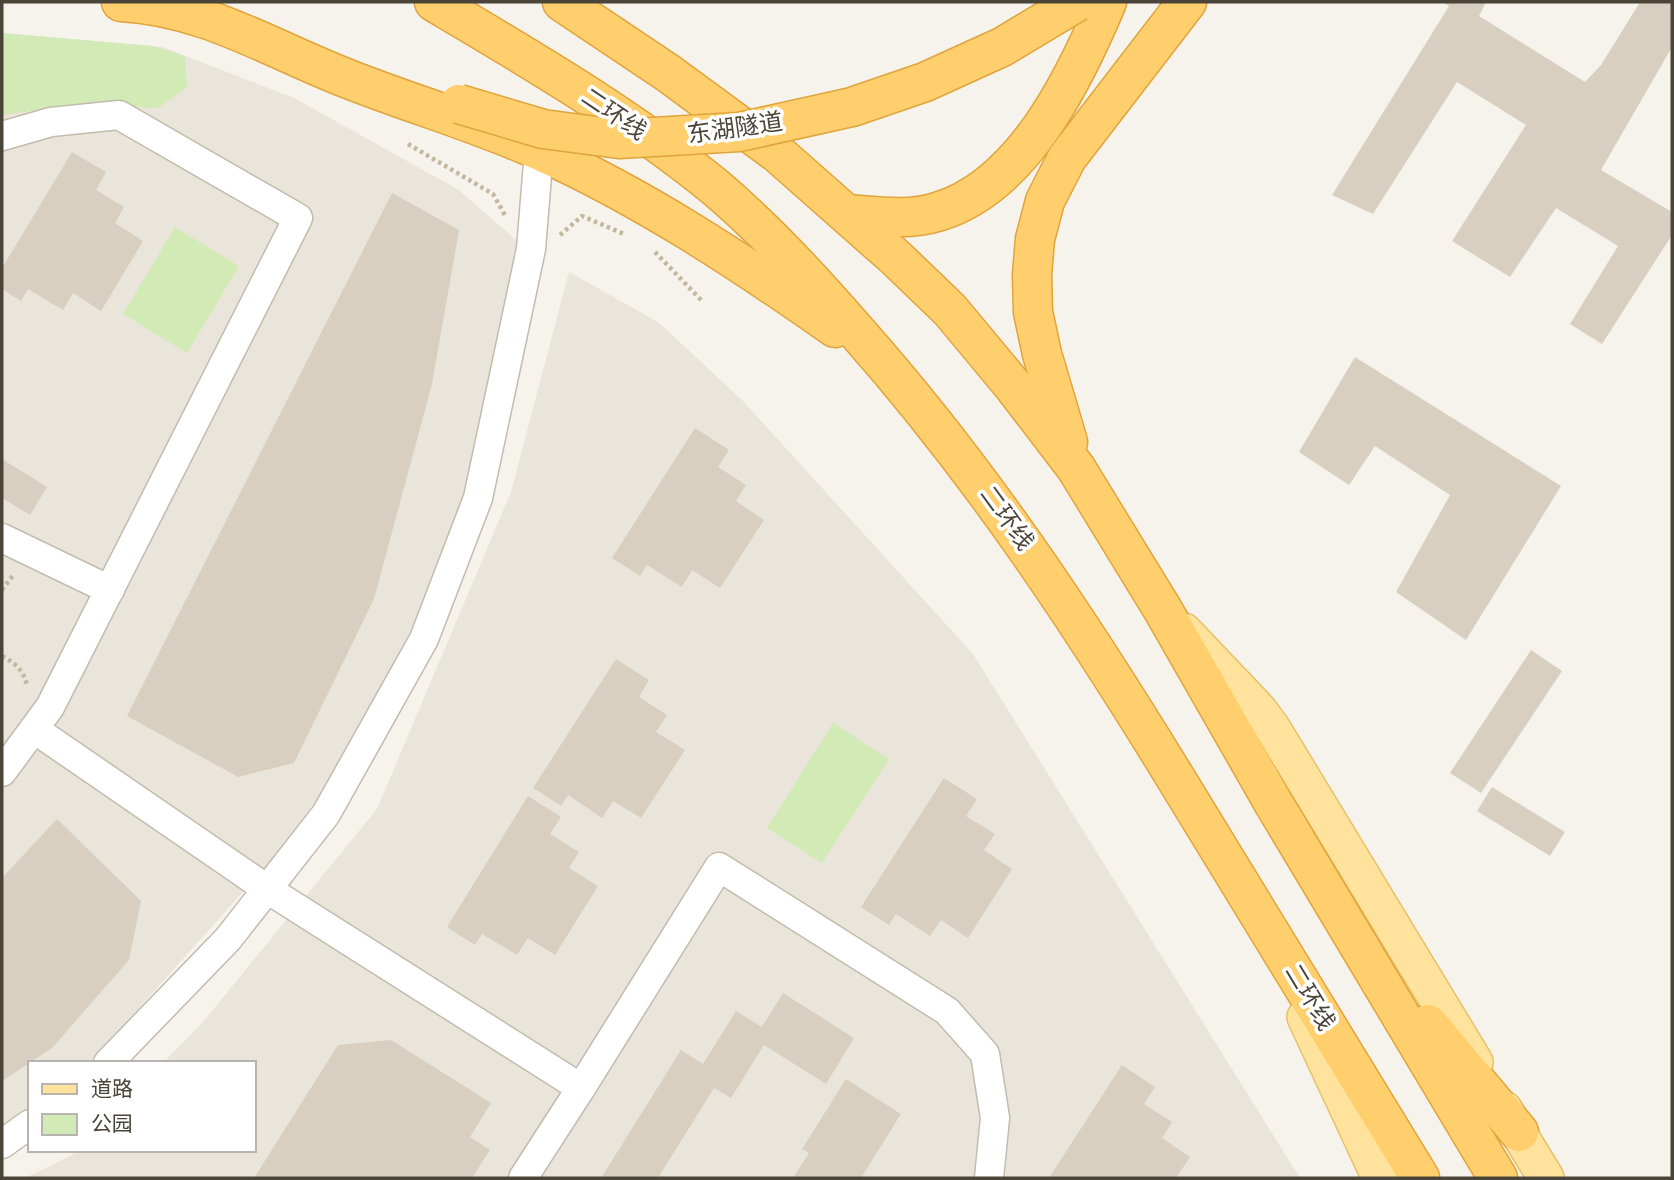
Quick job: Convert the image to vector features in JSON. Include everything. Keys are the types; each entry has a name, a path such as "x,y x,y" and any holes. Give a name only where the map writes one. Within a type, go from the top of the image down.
{"highway":[{"path":"121,2 149,3 221,23 332,73 539,150 616,188 684,228 778,288 888,366"},
{"path":"184,2 459,104"},
{"name":"东湖隧道","path":"225,2 459,104 543,129 619,139 739,132 852,107 925,82 1002,47 1077,2"},
{"name":"二环线","path":"434,2 529,58 632,125 716,188 796,263 888,366 971,469 1037,560 1107,666 1420,1178"},
{"path":"562,2 668,73 777,153 950,310 1014,387 1076,468 1163,610 1274,804 1498,1178"},
{"path":"847,214 895,217 936,213 967,200 991,184 1019,156 1048,116 1079,65 1107,2"},
{"path":"1076,468 1042,354 1033,312 1031,275 1035,239 1045,201 1067,158 1187,2"},
{"path":"1352,931 1519,1132"}],"main road":[{"path":"1163,610 1259,710 1273,729 1546,1178"},
{"path":"1254,905 1380,1178"}],"street":[{"path":"2,136 51,122 119,116 298,218 50,707 2,772"},
{"path":"110,1061 228,939 326,814 424,639 478,498 531,249 539,150"},
{"path":"2,538 110,590"},
{"path":"34,729 267,890 580,1088"},
{"path":"523,1178 719,867 947,1011 985,1054 995,1118 989,1178"},
{"path":"2,1144 28,1125"}],"path":[{"path":"408,144 493,194 510,223"},
{"path":"559,236 582,216 626,235"},
{"path":"648,244 703,302"},
{"path":"2,656 14,662"}],"shaded area":[{"path":"2,33 163,47 294,98 459,190 517,241 465,493 415,630 317,809 92,1061 28,1061 28,1112 2,1131"},
{"path":"569,272 658,322 743,401 973,654 1300,1178 25,1178 75,1152 256,1152 256,1061 165,1061 203,1022 377,809 511,492"}],"green space":[{"path":"2,33 153,46 185,56 187,87 158,108 72,105 2,115"},
{"path":"175,227 239,266 187,353 123,314"},
{"path":"833,723 889,759 822,863 767,828"}],"building":[{"path":"1443,2 1486,2 1479,16 1585,82 1601,65 1640,2 1672,2 1672,47 1601,170 1672,212 1672,235 1602,344 1570,324 1618,246 1556,208 1510,277 1452,241 1526,125 1457,82 1373,214 1332,195 1449,6"},
{"path":"72,152 106,172 96,190 124,207 115,223 143,241 101,311 73,293 63,310 28,289 21,301 2,289 2,268"},
{"path":"392,193 459,230 432,384 374,599 294,763 238,777 127,716"},
{"path":"1355,357 1561,486 1466,640 1396,592 1450,495 1375,446 1349,485 1299,452"},
{"path":"695,428 729,450 718,467 746,485 736,501 764,520 720,588 692,570 682,587 647,565 640,576 612,558"},
{"path":"2,459 47,487 30,515 2,498"},
{"path":"1531,650 1562,671 1481,793 1450,773"},
{"path":"616,659 649,680 639,697 667,715 656,732 685,750 641,818 613,801 602,818 568,795 561,806 533,788"},
{"path":"944,778 977,799 966,816 995,834 984,850 1012,869 968,938 941,920 930,936 896,914 889,925 861,907"},
{"path":"1492,787 1565,832 1550,856 1477,811"},
{"path":"528,796 561,817 550,834 579,852 569,868 598,886 555,955 528,938 517,955 482,934 475,945 447,927"},
{"path":"57,819 141,901 129,960 52,1048 28,1061 28,1064 2,1081 2,878"},
{"path":"783,993 854,1038 826,1084 764,1045 731,1098 714,1088 658,1178 601,1178 681,1050 703,1064 736,1011 762,1027"},
{"path":"391,1040 491,1103 470,1137 490,1150 472,1178 254,1178 338,1045"},
{"path":"1122,1065 1155,1087 1144,1104 1172,1122 1162,1138 1190,1157 1176,1178 1049,1178"},
{"path":"846,1079 901,1114 861,1178 793,1178 809,1153 802,1149"}]}
